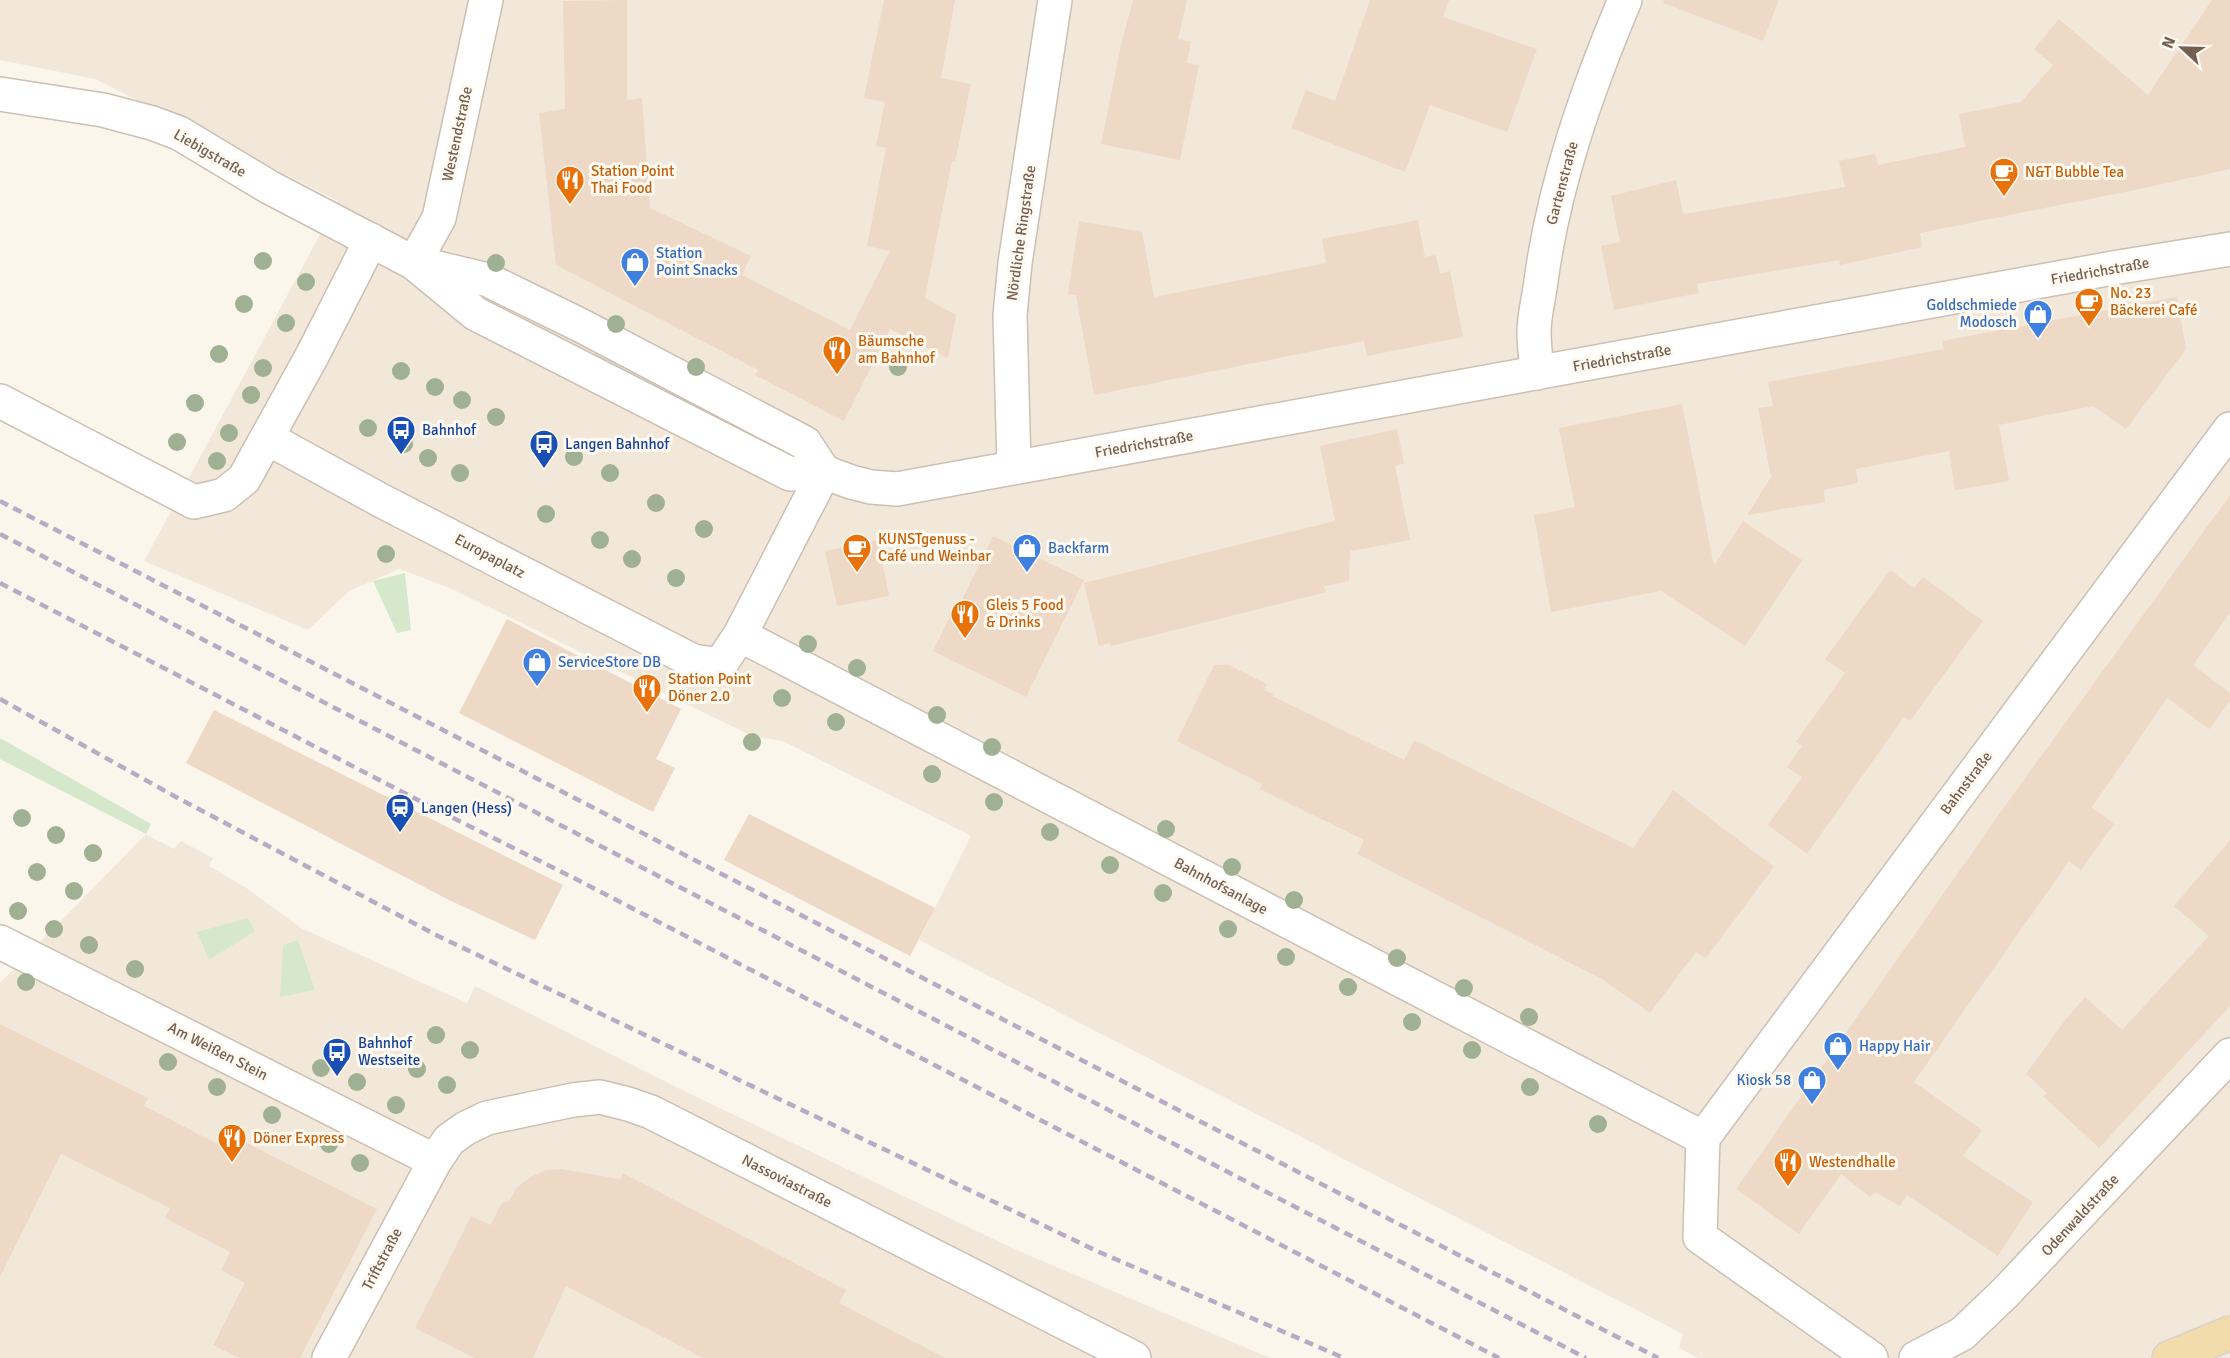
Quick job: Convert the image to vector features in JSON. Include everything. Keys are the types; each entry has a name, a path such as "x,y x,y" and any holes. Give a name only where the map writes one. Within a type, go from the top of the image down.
{"main road":[{"path":"2169,1358 2230,1333"}],"street":[{"name":"Westendstraße","path":"414,263 439,218 486,0"},
{"name":"Nördliche Ringstraße","path":"1014,467 1010,315 1015,263 1055,0"},
{"name":"Gartenstraße","path":"1537,373 1534,331 1554,209 1580,118 1625,0"},
{"name":"Liebigstraße","path":"0,94 103,110 179,133 269,187 371,240"},
{"path":"0,401 194,502 224,495 244,479 314,354 371,240 414,263 476,314 790,474 824,472 851,483 897,489 1014,467"},
{"name":"Friedrichstraße","path":"1014,467 2090,272 2230,249"},
{"name":"Bahnstraße","path":"1703,1137 2230,429"},
{"name":"Europaplatz","path":"267,438 382,501 693,662 720,665 740,635 824,472"},
{"name":"Bahnhofsanlage","path":"740,635 1703,1137"},
{"name":"Am Weißen Stein","path":"0,942 435,1161"},
{"name":"Odenwaldstraße","path":"1916,1358 1962,1334 2005,1293 2230,1055"},
{"name":"Nassoviastraße","path":"435,1161 448,1140 487,1118 573,1100 600,1097 628,1104 651,1112 1134,1358"},
{"path":"1703,1137 1700,1237 1871,1358"},
{"name":"Triftstraße","path":"329,1358 435,1161"}],"shaded area":[{"path":"0,0 2230,0 2230,1358 1698,1358 1679,1348 1683,1334 919,940 971,836 783,741 752,736 454,590 400,569 349,591 308,630 144,561 338,201 95,79 0,60"},
{"path":"146,834 174,849 181,841 213,858 209,866 248,889 301,928 467,1003 475,986 676,1087 1012,1248 1270,1358 0,1358 0,983"}],"green space":[{"path":"599,348 773,437 766,450 592,361"},
{"path":"405,573 411,630 397,633 373,581"},
{"path":"0,738 151,824 146,834 0,759"},
{"path":"248,918 255,931 209,960 197,932"},
{"path":"298,940 315,990 280,997 283,945"}],"building":[{"path":"627,0 627,100 642,98 650,208 751,256 742,275 850,330 890,251 867,246 886,148 876,146 885,102 864,98 884,0 955,0 941,78 971,84 955,162 952,161 925,298 956,315 948,358 890,329 844,421 755,375 758,370 556,265 539,113 565,109 563,1"},
{"path":"1133,0 1187,0 1178,39 1191,42 1187,63 1199,65 1180,160 1101,144 1120,49"},
{"path":"1370,0 1449,0 1443,17 1537,49 1507,132 1430,105 1405,172 1291,128 1306,90 1335,101"},
{"path":"1664,0 1779,0 1763,41 1663,3"},
{"path":"2212,0 2230,0 2230,169 1920,233 1922,247 1840,265 1839,260 1697,284 1699,293 1614,310 1601,246 1620,242 1611,196 1676,180 1683,214 1845,187 1839,161 1875,154 1878,165 1965,147 1959,114 2021,102 2053,65 2034,49 2059,19 2148,95"},
{"path":"1418,220 1425,257 1436,255 1440,274 1450,271 1463,337 1367,356 1364,341 1094,395 1076,295 1068,294 1079,221 1142,232 1154,297 1326,263 1322,239"},
{"path":"2177,297 2186,349 2126,429 2093,406 1999,425 2009,481 1955,490 1949,451 1856,469 1858,483 1824,490 1825,502 1747,515 1771,477 1758,408 1773,406 1768,382 1944,349 1942,341"},
{"path":"1682,404 1714,566 1743,521 1802,560 1745,646 1661,591 1551,612 1534,515 1575,507 1559,428"},
{"path":"1397,429 1404,463 1395,466 1410,540 1350,551 1349,581 1324,586 1326,592 1110,646 1110,643 1099,646 1084,583 1335,521 1320,446"},
{"path":"2230,495 2230,613 2193,665 2230,693 2230,701 2209,729 2167,698 2092,807 2114,824 2081,870 2069,861 1914,1082 1982,1130 1963,1156 2033,1202 1998,1256 1907,1195 1900,1206 1875,1192 1870,1197 1841,1174 1799,1234 1736,1189 2000,813"},
{"path":"993,536 1084,580 1026,697 933,651 952,612 955,614"},
{"name":"KUNSTgenuss - Café und Weinbar","path":"878,540 889,596 837,606 825,551"},
{"path":"1890,570 1914,588 1923,577 1983,621 1910,721 1904,717 1807,854 1768,825 1802,777 1787,767 1802,746 1796,742 1845,673 1825,659"},
{"path":"507,619 681,709 656,759 675,768 653,812 459,713"},
{"path":"1214,665 1229,665 1267,684 1264,690 1274,694 1272,696 1404,760 1414,740 1633,848 1673,790 1774,867 1706,958 1696,952 1650,1013 1602,979 1357,854 1364,840 1260,789 1262,784 1177,741"},
{"path":"214,710 563,885 535,940 449,900 186,763"},
{"path":"749,814 935,908 910,956 724,860"},
{"path":"2230,840 2230,1006 2099,1148 2043,1096 2047,1093 2026,1074 2085,997 2122,1030 2209,936 2174,906"},
{"path":"0,1024 148,1098 144,1106 220,1145 227,1133 377,1209 300,1358 239,1358 213,1345 245,1283 221,1270 230,1252 165,1218 170,1208 61,1154 0,1277"},
{"path":"561,1169 620,1179 623,1173 846,1290 839,1303 945,1358 703,1358 566,1286 533,1358 475,1358 415,1328 471,1216 491,1225 501,1204 509,1201 517,1187 545,1170"}],"railway":[{"path":"0,501 1658,1358"},
{"path":"0,534 1586,1358"},
{"path":"0,583 1499,1358"},
{"path":"0,699 176,797 438,936 1099,1252 1344,1358"}],"place":[{"name":"N&T Bubble Tea","path":"2004,198"},
{"name":"Station Point Thai Food","path":"570,206"},
{"name":"Station Point Snacks","path":"635,288"},
{"name":"No. 23 Bäckerei Café","path":"2089,328"},
{"name":"Goldschmiede Modosch","path":"2038,340"},
{"name":"Bäumsche am Bahnhof","path":"837,376"},
{"name":"Bahnhof","path":"401,456"},
{"name":"Langen Bahnhof","path":"544,470"},
{"name":"KUNSTgenuss - Café und Weinbar","path":"857,574"},
{"name":"Backfarm","path":"1027,574"},
{"name":"Gleis 5 Food & Drinks","path":"965,640"},
{"name":"ServiceStore DB","path":"537,688"},
{"name":"Station Point Döner 2.0","path":"647,714"},
{"name":"Langen (Hess)","path":"400,834"},
{"name":"Happy Hair","path":"1838,1072"},
{"name":"Bahnhof Westseite","path":"337,1078"},
{"name":"Kiosk 58","path":"1812,1106"},
{"name":"Döner Express","path":"232,1164"},
{"name":"Westendhalle","path":"1788,1188"}]}
